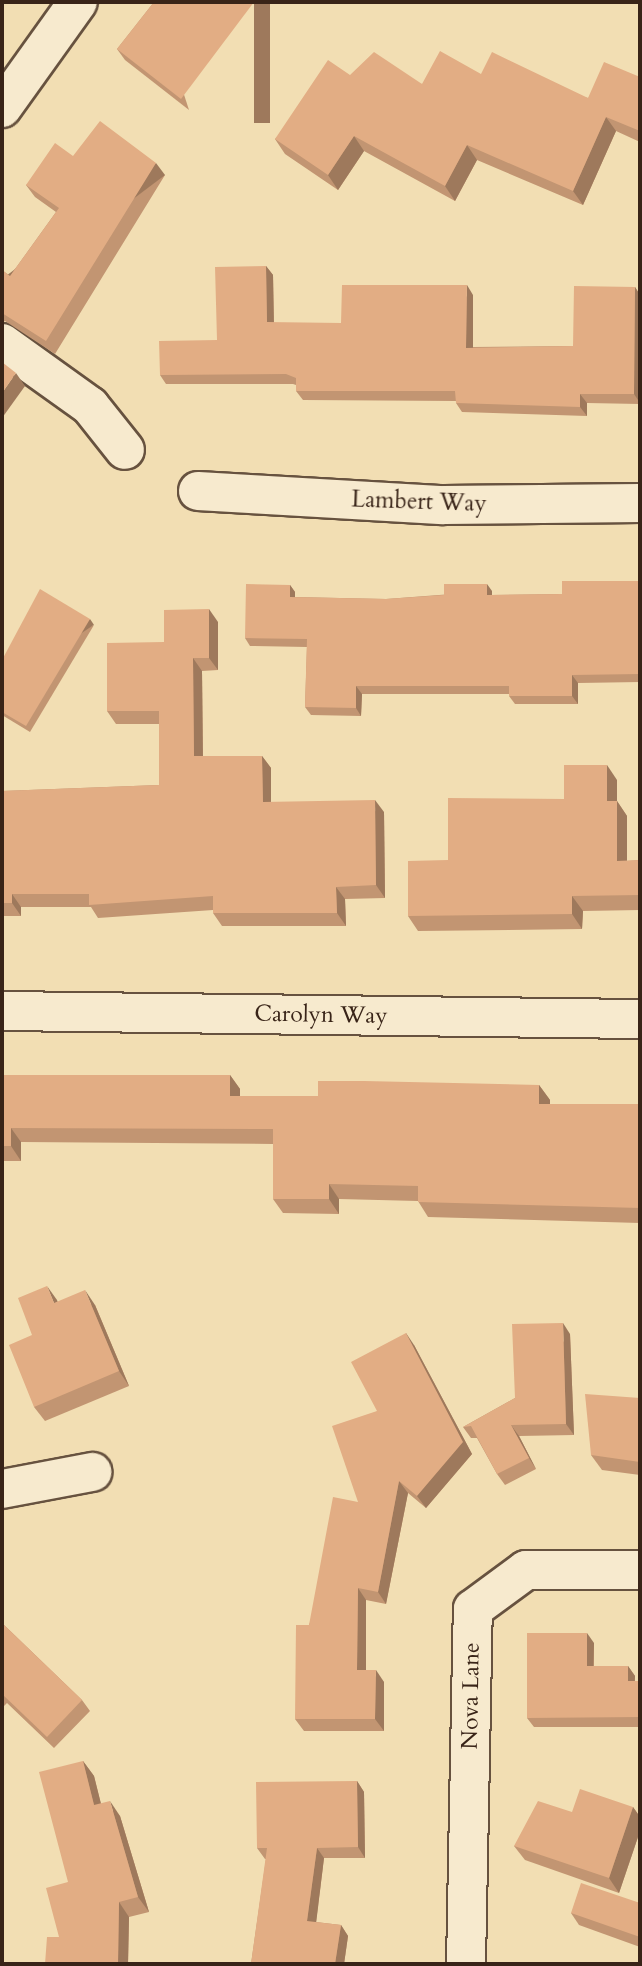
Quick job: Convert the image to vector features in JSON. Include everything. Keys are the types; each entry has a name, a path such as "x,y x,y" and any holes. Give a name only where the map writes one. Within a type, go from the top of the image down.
{"street":[{"path":"2,108 78,2"},
{"path":"2,343 90,406 125,450"},
{"name":"Lambert Way","path":"198,491 444,505 640,503"},
{"name":"Carolyn Way","path":"2,1011 640,1019"},
{"path":"2,1489 92,1472"},
{"name":"Nova Lane","path":"466,1964 473,1609 526,1570 640,1570"}],"building":[{"path":"154,2 254,2 181,99 117,49"},
{"path":"440,51 481,74 492,52 588,98 604,62 640,77 640,131 606,117 573,191 467,145 445,186 354,136 328,175 275,139 328,60 350,75 374,52 422,84"},
{"path":"100,121 156,163 46,341 2,313 2,270 10,276 59,208 26,185 55,143 73,156"},
{"path":"266,266 267,322 341,323 342,285 467,285 466,348 573,346 574,286 635,287 634,394 580,394 580,407 456,403 455,391 296,391 296,378 286,374 160,375 159,341 217,340 215,267"},
{"path":"2,362 16,373 2,393"},
{"path":"562,581 640,581 640,674 572,675 572,696 509,696 509,686 356,686 356,708 305,707 307,639 245,638 246,584 290,585 290,597 386,599 444,595 444,584 487,584 487,595 562,594"},
{"path":"40,589 90,619 26,726 2,712 2,660"},
{"path":"209,609 209,658 193,658 194,756 262,756 263,802 375,800 376,885 336,887 337,913 213,913 213,896 89,905 89,894 12,894 12,903 2,903 2,791 159,785 159,711 107,711 107,643 164,642 164,610"},
{"path":"564,765 607,765 607,801 617,801 617,861 640,860 640,895 572,896 572,914 408,916 408,861 448,860 448,798 564,799"},
{"path":"2,1075 230,1075 230,1096 318,1096 318,1081 539,1085 539,1104 640,1104 640,1208 418,1202 418,1186 329,1184 329,1199 273,1199 273,1129 11,1128 11,1146 2,1146"},
{"path":"47,1286 54,1303 85,1290 119,1371 34,1407 9,1345 32,1335 18,1298"},
{"path":"563,1323 566,1424 511,1425 529,1458 497,1474 471,1426 463,1427 515,1398 512,1324"},
{"path":"406,1333 463,1442 417,1496 399,1481 378,1592 358,1588 357,1670 376,1670 375,1719 295,1719 296,1625 309,1625 333,1497 358,1502 332,1426 377,1411 351,1362"},
{"path":"585,1394 640,1398 640,1462 591,1455"},
{"path":"2,1623 82,1700 47,1737 2,1694"},
{"path":"527,1633 587,1633 587,1666 628,1666 628,1681 640,1681 640,1717 527,1718"},
{"path":"83,1761 94,1805 110,1801 138,1897 119,1902 118,1964 45,1964 47,1937 59,1937 46,1888 68,1882 39,1772"},
{"path":"357,1781 358,1847 317,1848 307,1921 341,1925 335,1964 251,1964 267,1848 257,1848 256,1782"},
{"path":"580,1789 633,1807 609,1878 514,1846 538,1801 572,1812"},
{"path":"581,1883 640,1903 640,1937 571,1913"}]}
